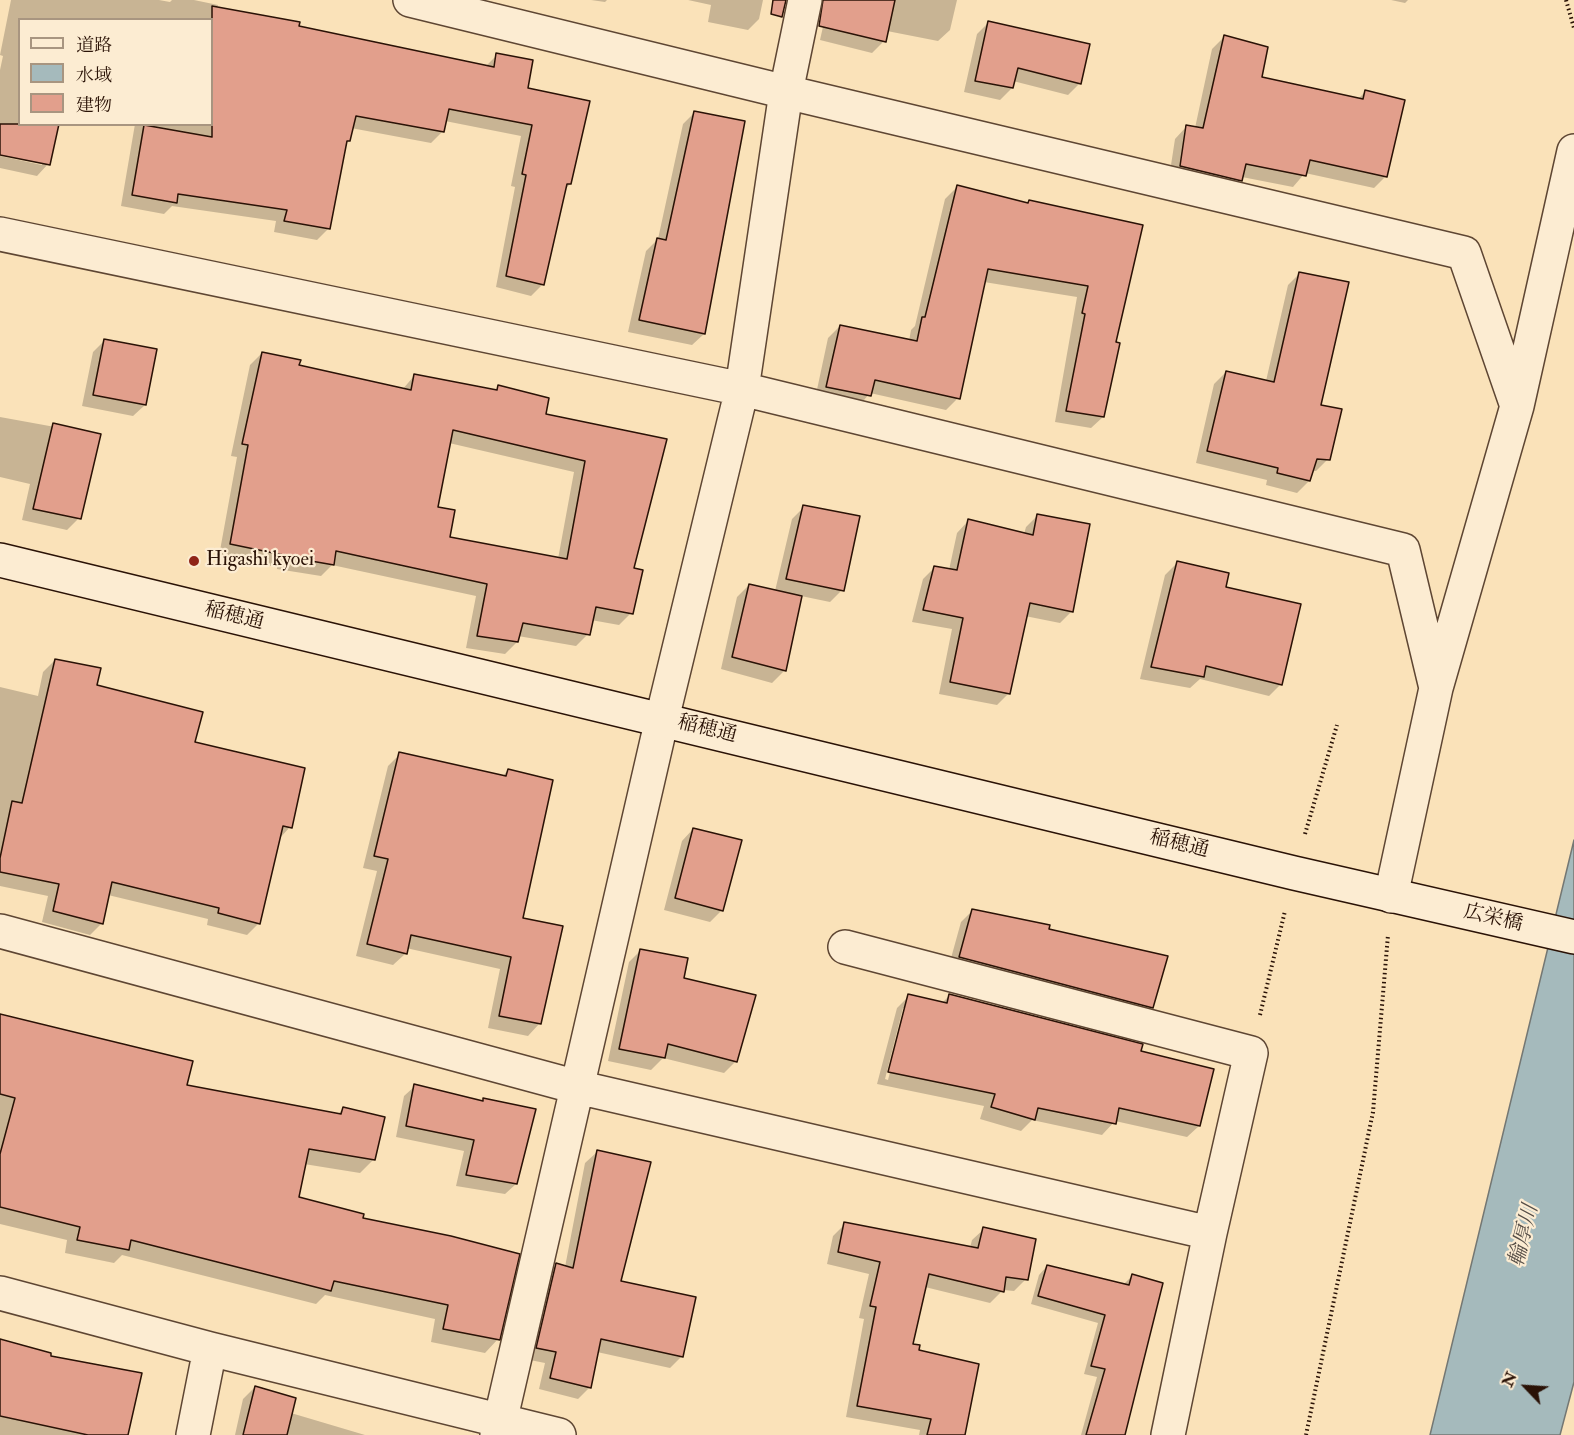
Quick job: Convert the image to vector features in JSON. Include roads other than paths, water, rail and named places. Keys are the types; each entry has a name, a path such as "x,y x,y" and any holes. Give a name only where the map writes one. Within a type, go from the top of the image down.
{"street":[{"path":"410,0 1464,253 1516,406"},
{"path":"499,1428 662,719 742,389 786,92 804,0"},
{"path":"1402,898 1436,688 1516,406 1574,152"},
{"path":"0,234 742,389 1403,550 1436,688"},
{"name":"稲穂通","path":"0,560 1402,898"},
{"name":"広栄橋","path":"1402,898 1574,937"},
{"path":"0,931 578,1087 1210,1233"},
{"path":"845,947 1251,1053 1210,1233 1168,1435"},
{"path":"0,1293 499,1428 559,1435"},
{"path":"193,1435 210,1349"}],"water":[{"name":"輪厚川","path":"1574,840 1574,1382 1560,1435 1430,1435"}],"place":[{"name":"Higashi kyoei","path":"194,561"}]}
